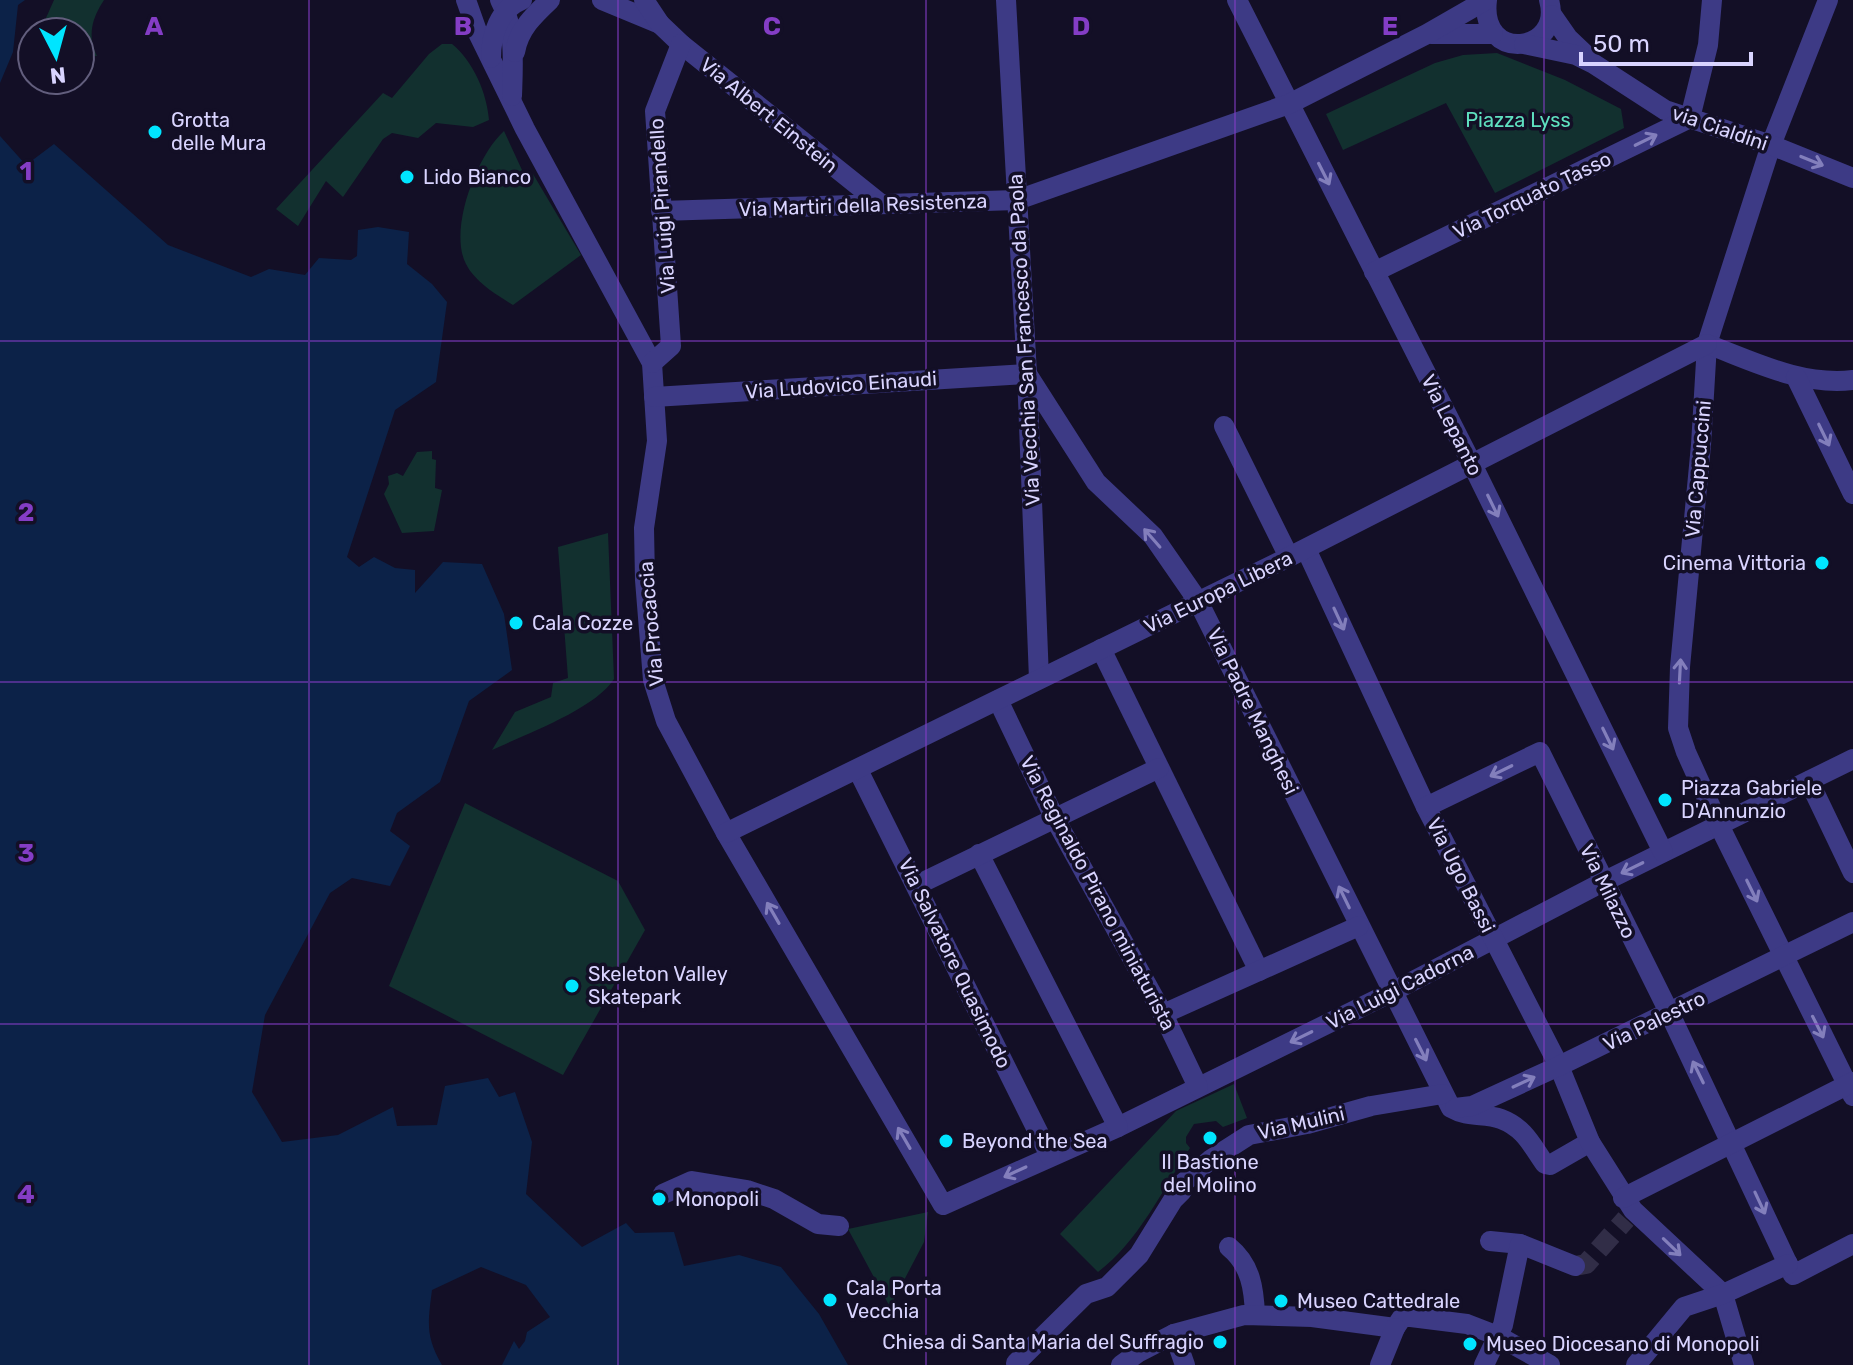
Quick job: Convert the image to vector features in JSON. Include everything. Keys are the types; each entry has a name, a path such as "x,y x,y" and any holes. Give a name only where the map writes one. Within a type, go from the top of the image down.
{"street":[{"path":"467,4 481,15 550,0"},
{"path":"602,0 660,24"},
{"path":"644,0 660,24"},
{"name":"Via Vecchia San Francesco da Paola","path":"1006,0 1027,374 1039,679"},
{"name":"Via Lepanto","path":"1237,0 1472,464 1663,852"},
{"path":"1486,0 1485,14 1493,34"},
{"name":"Via Martiri della Resistenza","path":"661,211 1017,200 1289,104 1427,34 1486,0"},
{"path":"1690,118 1708,45 1712,0"},
{"name":"Via Cappuccini","path":"1828,0 1771,145 1707,344 1701,445 1680,667 1678,728 1719,825 1851,1088"},
{"name":"Via Procaccia","path":"467,4 511,100 652,363 657,441 644,528 645,592 653,680 666,721 726,833 943,1205"},
{"path":"491,58 491,40 518,8"},
{"path":"511,100 518,8"},
{"path":"1524,44 1541,36 1548,27 1551,8"},
{"name":"via Cialdini","path":"1551,8 1568,38 1594,64 1665,110 1771,145 1853,178"},
{"name":"Via Albert Einstein","path":"660,24 881,204"},
{"name":"via Cialdini","path":"1427,34 1493,34 1513,44 1547,47 1594,64"},
{"name":"Via Luigi Pirandello","path":"652,363 671,346 655,111 681,44"},
{"name":"Via Torquato Tasso","path":"1374,272 1690,118"},
{"path":"1707,344 1796,377 1834,382 1853,380"},
{"name":"Via Europa Libera","path":"726,833 1297,553 1707,344"},
{"name":"Via Ludovico Einaudi","path":"654,397 1027,374"},
{"name":"Via Padre Manghesi","path":"1027,374 1096,482 1153,536 1198,601 1392,992"},
{"path":"1796,377 1853,494"},
{"name":"Via Ugo Bassi","path":"1224,426 1297,553 1559,1066 1590,1142 1628,1209 1723,1294"},
{"path":"1101,649 1259,971"},
{"name":"Via Reginaldo Pirano miniaturista","path":"998,700 1054,817 1163,1014 1198,1087"},
{"name":"Via Milazzo","path":"1426,807 1540,752 1670,1014 1791,1270"},
{"name":"Via Luigi Cadorna","path":"943,1205 1118,1127 1853,759"},
{"path":"917,885 1159,768"},
{"name":"Via Salvatore Quasimodo","path":"858,770 1050,1156"},
{"path":"1809,781 1853,873"},
{"path":"979,854 1118,1127"},
{"name":"Via Palestro","path":"1447,1101 1472,1106 1670,1014 1853,922"},
{"path":"1163,1014 1359,926"},
{"path":"1392,992 1447,1101"},
{"path":"1628,1209 1732,1143 1851,1088"},
{"name":"Via Mulini","path":"1016,1363 1086,1294 1107,1287 1139,1255 1173,1200 1182,1191 1183,1183 1210,1160 1249,1135 1307,1124 1371,1106 1447,1101 1463,1115 1500,1119 1522,1131 1535,1145 1545,1164 1550,1165 1590,1142"},
{"path":"663,1194 692,1181 747,1190 774,1199 818,1224 839,1226"},
{"path":"1490,1241 1520,1244 1575,1266"},
{"path":"1484,1365 1503,1325 1520,1244"},
{"path":"1636,1365 1684,1307 1791,1270 1853,1244"},
{"path":"1229,1247 1239,1255 1253,1283 1255,1315"},
{"path":"1723,1294 1744,1365"},
{"path":"1121,1365 1142,1359 1174,1334 1244,1315 1312,1317 1395,1328"},
{"path":"1380,1365 1403,1316 1467,1324 1498,1336 1548,1365"},
{"path":"1174,1334 1185,1365"}],"green space":[{"path":"54,0 104,0 95,16 47,16"},
{"path":"442,44 452,44 472,68 482,89 489,120 473,127 436,123 418,138 392,133 383,139 343,197 326,181 298,226 276,209 383,93 392,98 429,54"},
{"name":"Piazza Lyss","path":"1497,53 1565,80 1621,109 1624,128 1495,193 1446,103 1343,150 1326,114 1435,63 1463,55"},
{"path":"504,131 522,170 533,174 581,255 513,305 475,277 461,250 463,213 468,194 484,157"},
{"path":"432,451 432,459 436,460 435,488 442,490 434,531 402,533 384,494 389,484 388,476 397,473 403,476 417,452"},
{"path":"608,533 614,679 605,690 576,710 492,750 515,712 551,697 553,683 568,678 558,547"},
{"path":"465,803 618,881 645,930 563,1075 389,986"},
{"path":"1234,1084 1247,1118 1223,1127 1216,1121 1194,1124 1186,1137 1190,1148 1149,1214 1125,1246 1098,1272 1060,1234 1176,1111"},
{"path":"928,1212 924,1242 890,1307 848,1229"}],"water":[{"path":"0,0 25,0 18,5 13,52 0,83"},
{"path":"0,136 26,165 54,144 168,245 251,277 269,269 305,275 319,258 351,260 357,256 358,230 378,227 409,232 407,264 432,284 447,302 436,382 395,410 347,557 359,567 374,557 395,568 415,570 415,593 443,562 482,564 504,614 512,670 469,701 440,782 397,813 390,831 410,846 390,886 352,878 330,893 265,1015 252,1092 282,1142 338,1135 393,1107 397,1126 437,1125 445,1086 488,1078 499,1097 515,1092 532,1142 526,1194 582,1247 626,1223 635,1233 674,1232 684,1266 739,1255 781,1267 819,1314 848,1365 502,1365 514,1341 519,1349 527,1332 550,1317 526,1285 481,1267 432,1290 429,1329 442,1365 0,1365"}],"tunnel":[{"path":"1575,1266 1586,1264 1626,1219"}],"place":[{"name":"Grotta delle Mura","path":"155,132"},
{"name":"Lido Bianco","path":"407,177"},
{"name":"Cinema Vittoria","path":"1822,563"},
{"name":"Cala Cozze","path":"516,623"},
{"name":"Piazza Gabriele D'Annunzio","path":"1665,800"},
{"name":"Skeleton Valley Skatepark","path":"572,986"},
{"name":"Il Bastione del Molino","path":"1210,1138"},
{"name":"Beyond the Sea","path":"946,1141"},
{"name":"Monopoli","path":"659,1199"},
{"name":"Cala Porta Vecchia","path":"830,1300"},
{"name":"Museo Cattedrale","path":"1281,1301"},
{"name":"Chiesa di Santa Maria del Suffragio","path":"1220,1342"},
{"name":"Museo Diocesano di Monopoli","path":"1470,1344"}]}
